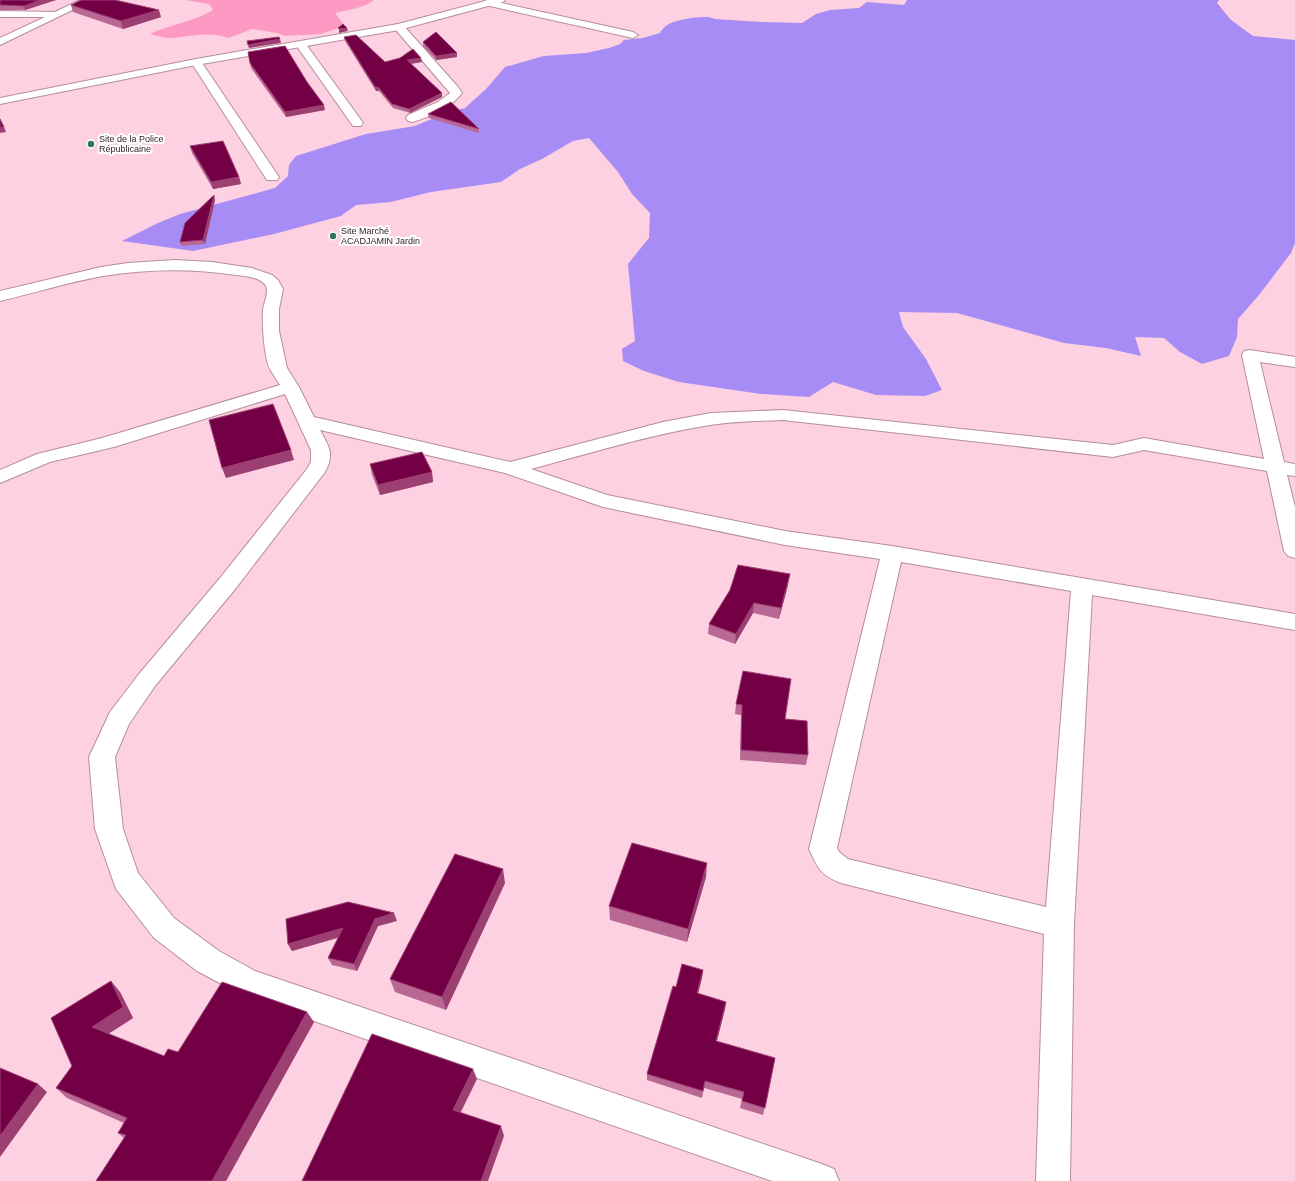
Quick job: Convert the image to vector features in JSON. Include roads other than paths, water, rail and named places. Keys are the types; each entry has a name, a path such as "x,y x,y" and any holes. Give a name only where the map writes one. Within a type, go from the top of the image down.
{"street":[{"path":"0,42 88,0"},
{"path":"0,101 196,62 399,27 500,0"},
{"path":"488,3 633,35"},
{"path":"0,14 58,14"},
{"path":"399,27 456,93 448,101 412,118"},
{"path":"301,45 357,123"},
{"path":"196,62 272,177"},
{"path":"0,296 102,272 128,268 175,265 212,267 252,273 267,278 273,283 275,289 271,309 271,331 278,368 290,387 321,450 321,462 311,477 232,577 143,685 119,719 102,757 109,829 126,880 164,928 208,961 248,983 822,1181"},
{"path":"1295,362 1250,355 1295,551"},
{"path":"0,477 44,458 107,443 290,387"},
{"path":"510,468 663,428 710,419 783,415 1113,451 1144,444 1295,470"},
{"path":"306,422 510,468 603,501 697,521 785,538 892,553 1295,622"},
{"path":"892,553 823,848 829,861 841,870 1060,924"},
{"path":"1053,1181 1060,924 1082,585"}],"place":[{"name":"Site de la Police Républicaine","path":"91,144"},
{"name":"Site Marché ACADJAMIN Jardin","path":"333,236"}]}
